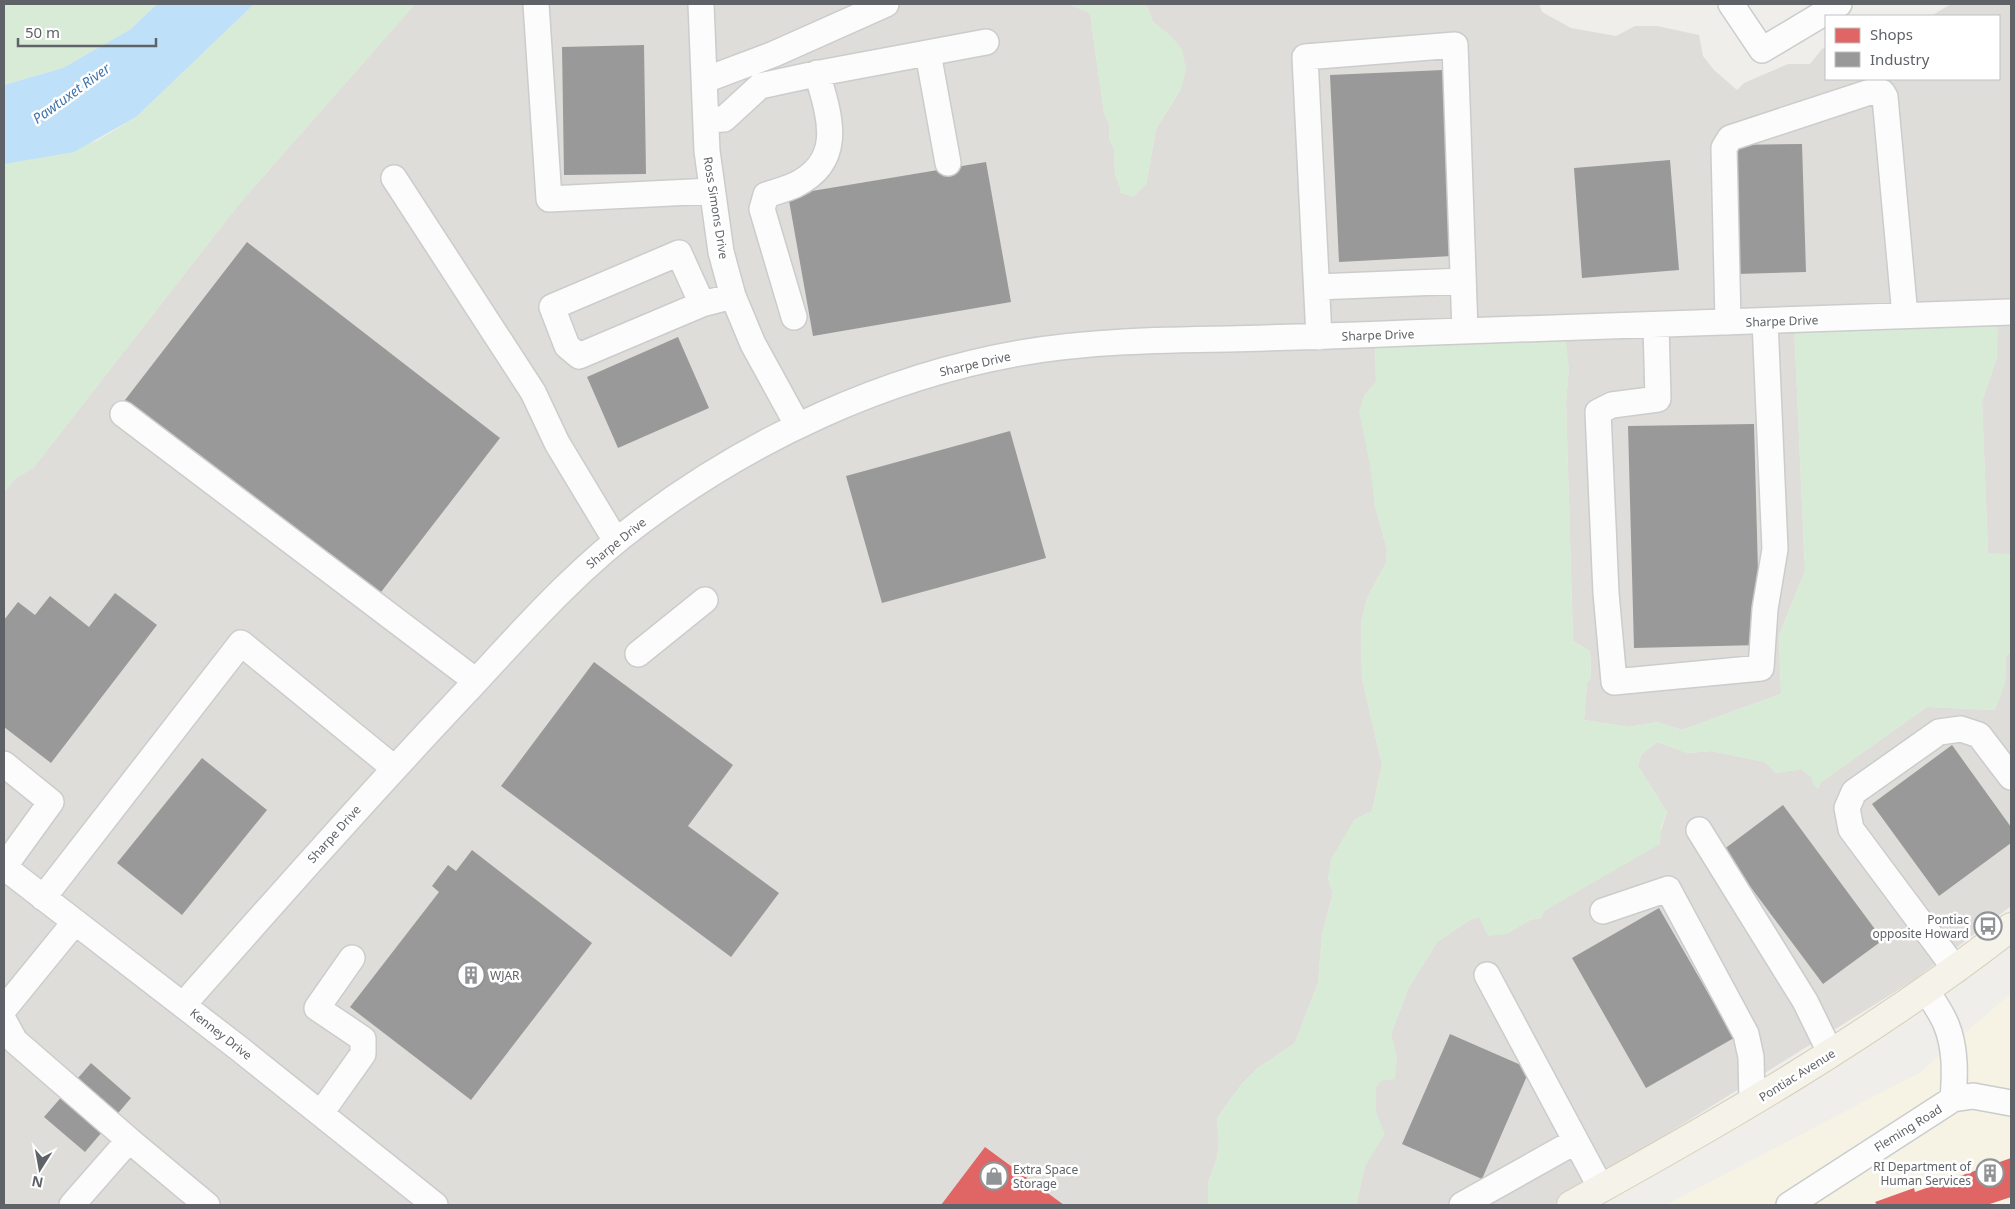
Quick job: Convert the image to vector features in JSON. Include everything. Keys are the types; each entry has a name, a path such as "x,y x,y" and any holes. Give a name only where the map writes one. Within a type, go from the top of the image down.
{"main road":[{"name":"Pontiac Avenue","path":"1571,1205 1752,1102 1831,1054 1956,970 2011,927"}],"street":[{"path":"536,4 549,200 712,190"},
{"name":"Ross Simons Drive","path":"701,4 707,151 721,252 734,296 753,344 798,426"},
{"path":"705,80 774,54 886,4"},
{"path":"1731,4 1762,50 1839,4"},
{"path":"706,120 724,119 760,86 816,73 986,42"},
{"path":"1319,337 1305,57 1455,45 1465,331"},
{"path":"928,52 948,163"},
{"path":"794,316 762,209 766,195 796,185 818,169 828,148 830,118 816,73"},
{"path":"1728,322 1724,148 1726,142 1730,138 1876,90 1882,92 1885,97 1905,316"},
{"path":"394,178 533,392 558,443 616,541"},
{"path":"702,304 679,253 552,307 567,346 579,356 702,304 734,296"},
{"path":"1317,287 1463,282"},
{"name":"Sharpe Drive","path":"182,1005 394,768 560,591 616,541 654,512 720,468 798,426 877,392 957,367 1022,353 1146,340 1319,337 2011,312"},
{"path":"1656,325 1658,399 1612,405 1598,412 1606,593 1614,682 1761,668 1765,609 1775,549 1765,322"},
{"path":"123,414 476,681"},
{"path":"638,654 705,600"},
{"path":"43,898 241,643 394,768"},
{"path":"1956,970 1851,829 1847,808 1854,792 1939,732 1961,729 1979,735 2011,778"},
{"path":"4,764 51,802 4,867"},
{"path":"1699,830 1805,1001 1831,1054"},
{"name":"Kenney Drive","path":"4,867 321,1113 435,1205"},
{"path":"1603,912 1668,889 1746,1034 1751,1057 1752,1102"},
{"path":"4,1009 75,922"},
{"path":"321,1113 363,1054 363,1039 317,1008 352,958"},
{"path":"1487,975 1601,1188"},
{"path":"1926,990 1946,1024 1952,1048 1954,1065 1953,1099"},
{"path":"4,1021 15,1041 207,1205"},
{"name":"Fleming Road","path":"1789,1205 1953,1099 1973,1096 2011,1103"},
{"path":"72,1205 129,1140"},
{"path":"1462,1205 1576,1140"}],"shaded area":[{"path":"415,4 1069,4 1090,13 1104,113 1110,126 1109,138 1114,149 1115,175 1120,186 1146,185 1156,129 1181,89 1172,37 1153,22 1146,4 1539,4 1542,12 1571,28 1616,36 1635,26 1657,26 1699,35 1703,56 1714,70 1737,90 1744,83 1788,64 1810,64 1825,48 1825,80 2000,80 2000,15 1933,15 1951,4 2011,4 2011,554 1988,554 1982,401 1997,357 1794,323 1805,571 1779,635 1781,694 1682,730 1657,722 1629,727 1584,720 1587,683 1591,677 1590,651 1573,641 1566,401 1569,367 1375,337 1376,382 1364,396 1375,506 1387,549 1386,563 1367,598 1361,623 1362,678 1382,765 1372,811 1354,820 1328,878 1333,893 1322,935 1318,983 1295,1043 1258,1068 1241,1085 1217,1118 1219,1142 1217,1158 1208,1183 1208,1205 4,1205 4,492 16,478 34,467 239,204"},
{"path":"2011,651 2011,906 1914,980 1553,1205 1356,1205 1365,1166 1384,1134 1376,1113 1376,1086 1397,1059 1391,1034 1408,989 1437,942 1471,919 1480,917 1506,934 1530,920 1541,918 1544,911 1659,837 1667,812 1638,766 1641,755 1657,742 1688,753 1711,751 1765,762 1776,773 1802,769 1812,778 1814,785 1818,788 1821,782 1927,707 1994,710 2005,683 2006,656"},
{"path":"2011,993 2011,1205 1666,1205 1921,1072"}],"green space":[{"path":"4,4 157,4 131,29 63,68 4,85"},
{"path":"254,4 415,4 239,204 34,467 16,478 4,492 4,164 97,141 136,117"},
{"path":"1069,4 1146,4 1153,22 1172,37 1182,49 1186,69 1181,89 1156,129 1146,185 1133,197 1120,193 1120,186 1115,175 1114,149 1109,138 1110,126 1104,113 1090,13"},
{"path":"1998,319 1997,357 1982,401 1988,553 2011,554 2011,651 2006,656 2005,683 1995,710 1927,707 1821,782 1818,788 1814,785 1812,778 1802,769 1776,773 1765,762 1711,751 1688,753 1657,742 1641,755 1638,766 1667,812 1661,828 1660,844 1544,911 1541,918 1530,920 1506,934 1488,936 1479,917 1471,919 1437,942 1408,989 1391,1034 1397,1059 1395,1079 1381,1081 1376,1087 1376,1113 1385,1134 1365,1166 1356,1205 1208,1205 1208,1183 1217,1158 1219,1142 1217,1118 1241,1085 1258,1068 1295,1043 1318,983 1322,935 1333,894 1328,878 1331,859 1354,820 1372,811 1382,765 1362,678 1361,623 1367,598 1386,563 1387,549 1375,506 1370,465 1359,411 1364,396 1376,382 1375,337 1565,334 1569,367 1566,401 1573,641 1590,651 1591,678 1587,683 1584,720 1629,727 1657,722 1682,730 1781,694 1779,635 1805,571 1794,323"}],"water":[{"name":"Pawtuxet River","path":"157,4 254,4 136,117 74,152 4,164 4,85 63,68 131,29"}],"building: Shops":[{"name":"Extra Space Storage","path":"985,1147 1064,1205 941,1205"},
{"name":"RI Department of Human Services","path":"2011,1158 2011,1197 1987,1205 1877,1205 1875,1202 1914,1188 1915,1192"}],"building: Industry":[{"path":"644,45 646,174 564,175 562,47"},
{"path":"1443,70 1452,256 1339,262 1330,75"},
{"path":"1802,144 1806,272 1737,274 1734,145"},
{"path":"1670,160 1679,270 1582,278 1574,168"},
{"path":"986,162 1011,302 813,336 788,195"},
{"path":"247,242 500,438 378,596 125,400"},
{"path":"678,337 709,408 618,448 587,377"},
{"path":"1754,424 1760,645 1634,648 1628,426"},
{"path":"1010,431 1046,558 882,603 846,476"},
{"path":"115,593 157,625 51,763 4,727 4,620 18,602 35,615 50,596 89,627"},
{"path":"594,662 733,765 688,826 779,893 731,957 501,786"},
{"path":"1952,745 2011,827 2011,843 1939,896 1872,804"},
{"path":"202,758 267,810 182,915 117,863"},
{"path":"1783,805 1883,940 1823,984 1723,850"},
{"name":"WJAR","path":"472,850 592,943 471,1100 350,1007 439,892 432,886 448,865 456,871"},
{"path":"1659,908 1734,1038 1646,1088 1572,958"},
{"path":"1450,1034 1530,1069 1482,1179 1402,1144"},
{"path":"91,1063 131,1098 85,1152 44,1117"}],"place":[{"name":"Pontiac opposite Howard","path":"1988,926"},
{"name":"WJAR","path":"471,975"},
{"name":"RI Department of Human Services","path":"1990,1173"},
{"name":"Extra Space Storage","path":"994,1176"}]}
